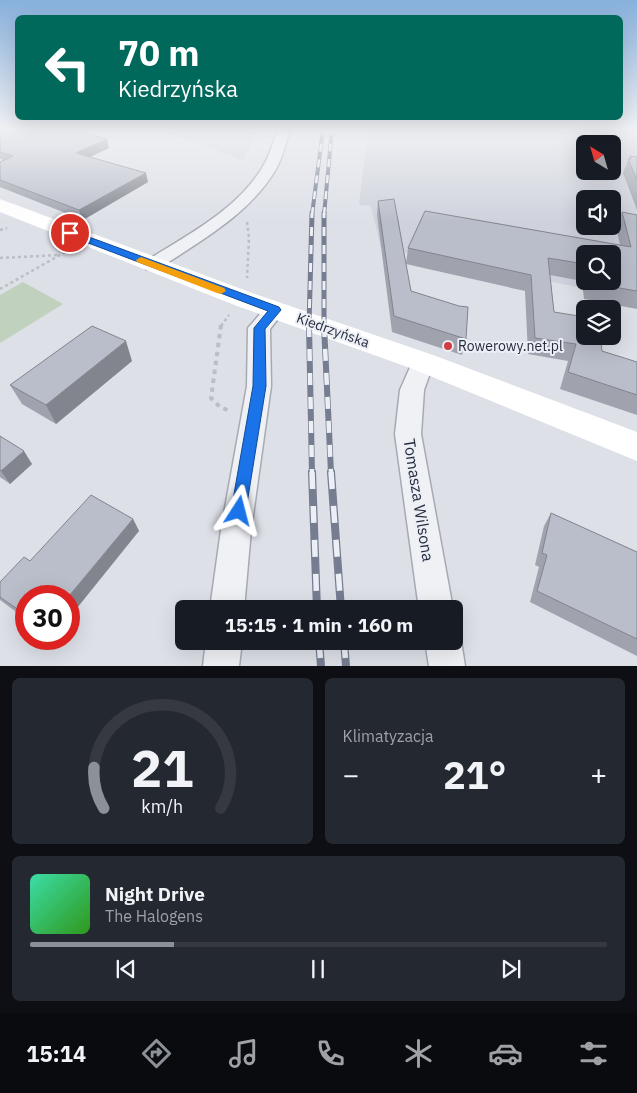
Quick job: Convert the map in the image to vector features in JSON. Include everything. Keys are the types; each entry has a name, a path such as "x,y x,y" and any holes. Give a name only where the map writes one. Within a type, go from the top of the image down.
{"street":[{"path":"152,265 196,236 245,199 269,169 272,160"},
{"name":"Kiedrzyńska","path":"0,205 152,265 422,362 637,447"},
{"path":"228,600 236,530 260,386 259,328 275,310"},
{"name":"Tomasza Wilsona","path":"422,362 412,390 408,434 435,600"},
{"path":"221,666 223,650"},
{"path":"444,650 447,666"}],"path":[{"path":"245,199 248,238 244,299 221,324 211,398 214,404 228,411 255,415"},
{"path":"0,289 70,250"},
{"path":"0,258 61,254"}],"shaded area":[{"path":"364,160 576,160 576,180 621,180 621,160 637,160 637,299 592,290 621,290 621,245 576,245 576,287 381,248 371,206 359,205"}],"green space":[{"path":"23,282 63,304 0,343 0,295"}],"building":[{"path":"4,160 101,160 146,173 79,210 0,180 0,162"},
{"path":"628,160 637,160 637,180"},
{"path":"394,199 411,291 468,307 466,339 394,316 378,201"},
{"path":"425,211 620,245 576,245 576,263 548,258 554,312 576,316 576,344 535,338 531,275 408,248"},
{"path":"622,212 637,215 637,291 621,288 621,245 631,247"},
{"path":"92,326 126,341 46,405 10,385"},
{"path":"576,344 601,345 602,351 637,362 637,395 568,372"},
{"path":"0,436 24,451 1,471 0,470"},
{"path":"91,495 133,519 78,585 15,585 15,607 0,597 0,582 24,557 30,561"},
{"path":"551,513 637,552 637,639 537,591 547,555 542,553"}],"railway":[{"path":"312,215 319,160"},
{"path":"324,215 329,160"},
{"path":"309,326 312,213"},
{"path":"324,215 324,325"},
{"path":"324,325 331,473"},
{"path":"309,326 312,473"},
{"path":"312,472 317,600"},
{"path":"331,472 340,600"},
{"path":"320,650 321,666"},
{"path":"345,650 346,666"}],"slow traffic":[{"path":"141,260 221,291"}],"place":[{"name":"Rowerowy.net.pl","path":"448,346"}],"route":[{"path":"70,233 275,310 259,328 261,341 260,386 239,511"}]}
